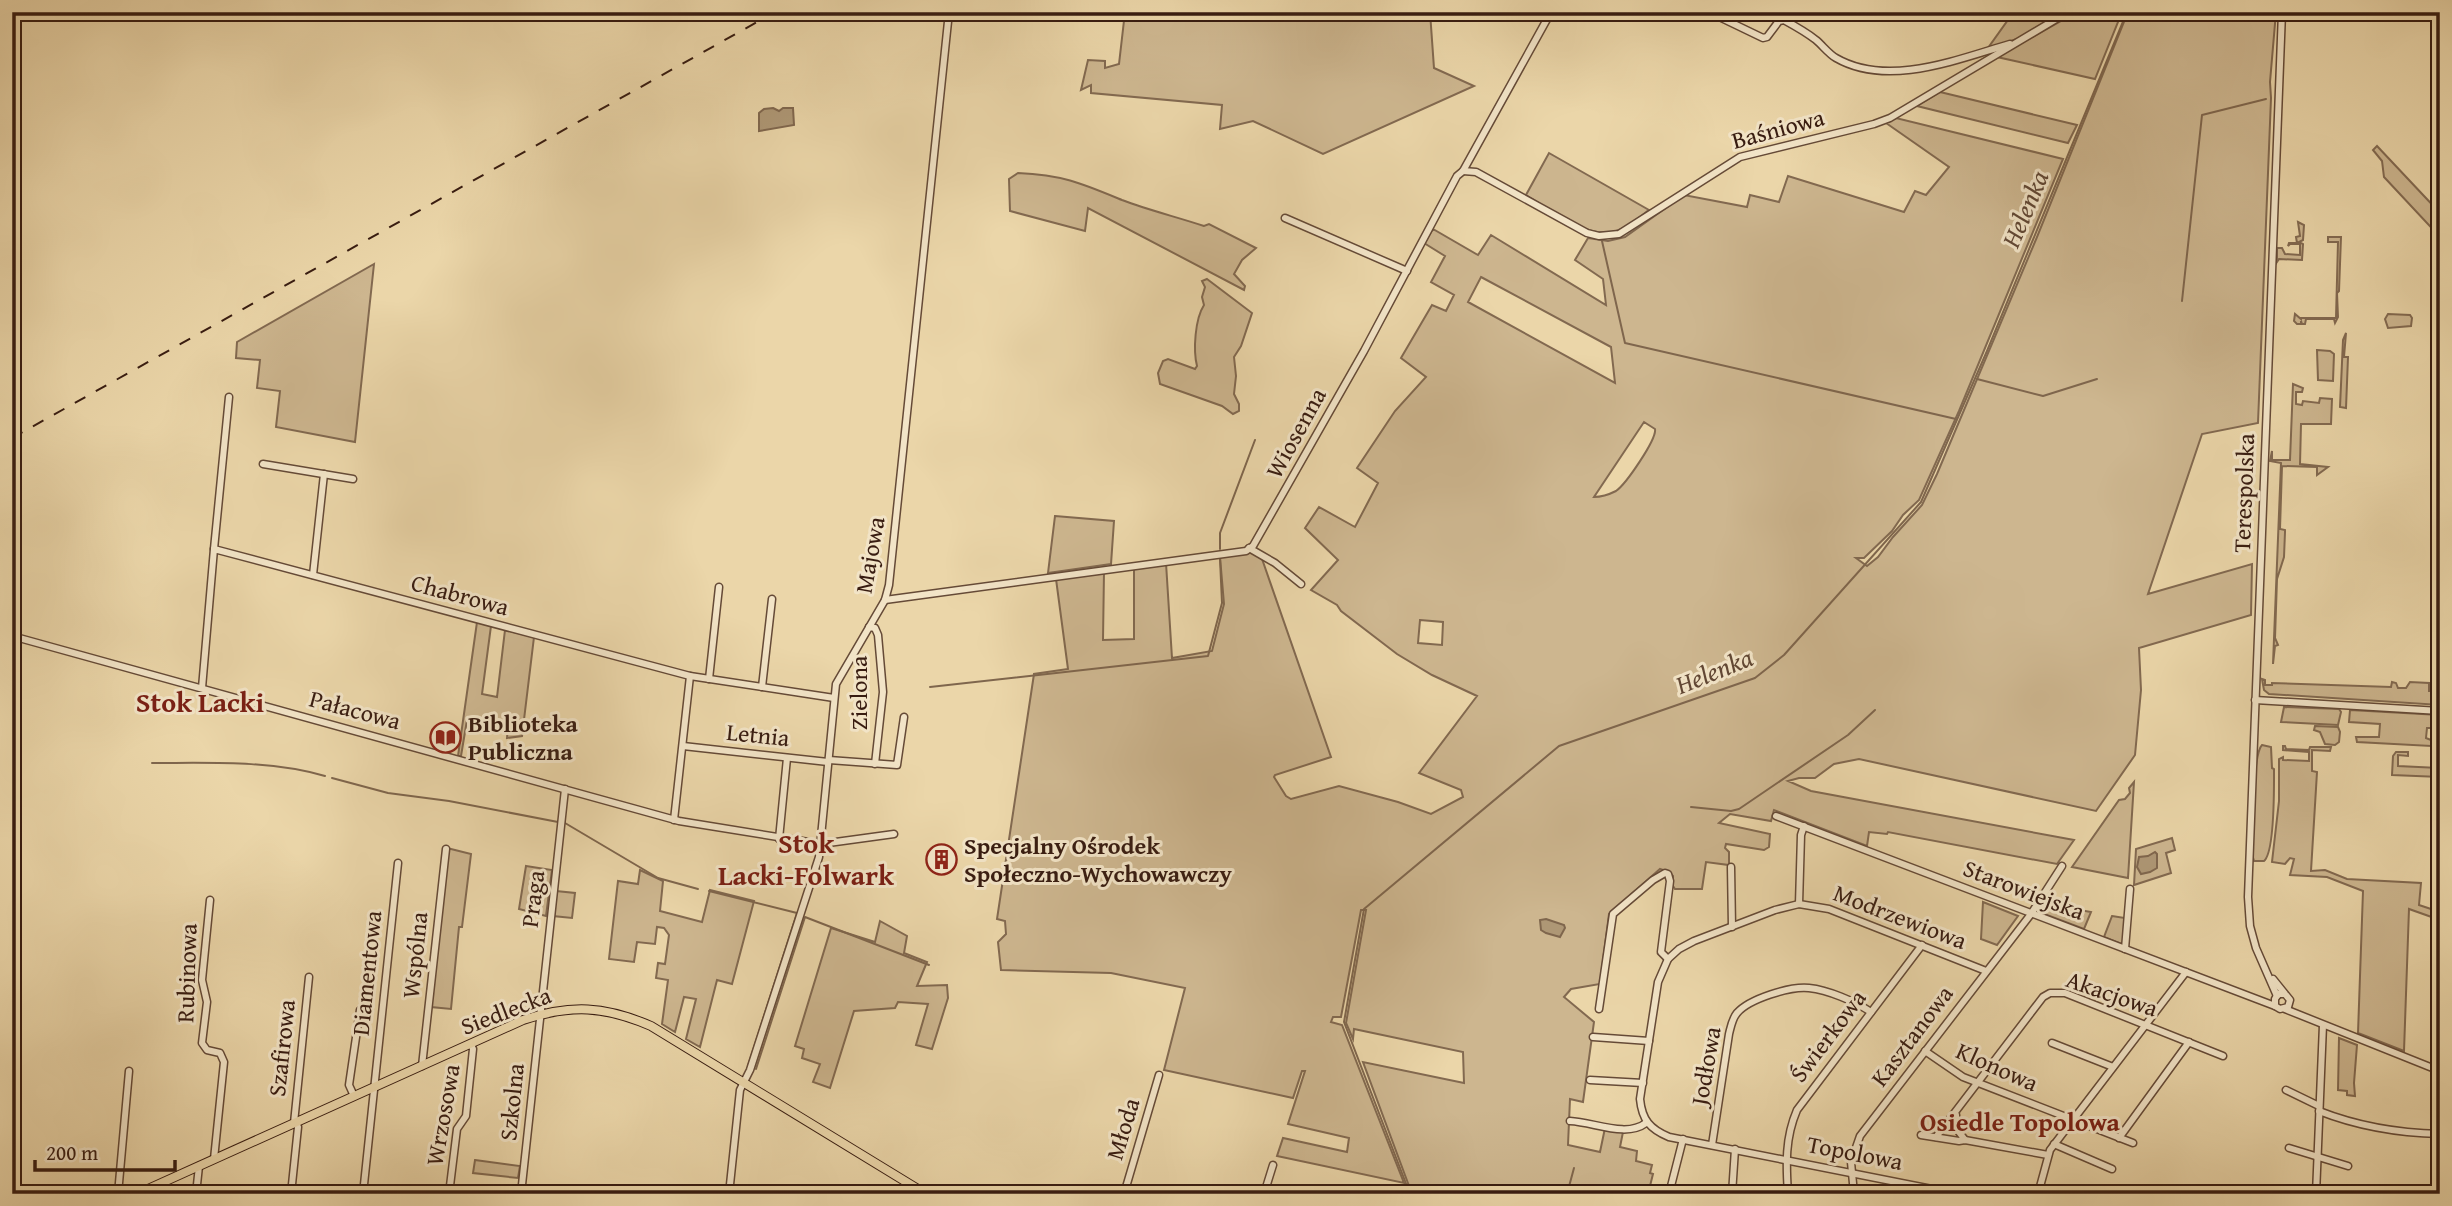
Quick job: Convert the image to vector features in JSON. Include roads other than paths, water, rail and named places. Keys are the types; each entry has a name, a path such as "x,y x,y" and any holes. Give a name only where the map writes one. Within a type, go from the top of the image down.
{"main road":[{"name":"Siedlecka","path":"138,1194 153,1190 214,1159 541,1014 565,1009 585,1009 630,1017 670,1036 926,1194"}],"street":[{"name":"Majowa","path":"729,1194 740,1090 745,1082 815,870 821,844 834,698 840,677 886,600 889,584 949,12"},
{"name":"Wiosenna","path":"1249,548 1259,539 1457,176 1463,171 1550,12"},
{"path":"1709,12 1763,38 1779,21 1784,20 1814,38 1835,58 1879,70 1926,66 2018,41"},
{"name":"Baśniowa","path":"1463,171 1476,172 1587,233 1600,236 1619,234 1724,164 1740,157 1890,118 2068,12"},
{"name":"Terespolska","path":"2276,1000 2252,934 2248,897 2282,12"},
{"path":"1285,218 1407,271"},
{"path":"202,688 229,397"},
{"path":"263,464 353,479"},
{"path":"313,575 324,474"},
{"path":"886,600 1249,548 1275,563 1301,584"},
{"name":"Chabrowa","path":"214,549 690,676 834,698"},
{"path":"709,679 719,587"},
{"path":"762,687 772,600"},
{"name":"Zielona","path":"869,626 875,628 878,635 883,692 876,764"},
{"name":"Pałacowa","path":"12,636 674,820 821,844 894,834"},
{"path":"674,820 690,676"},
{"path":"2255,700 2440,711"},
{"name":"Letnia","path":"682,746 787,758 897,765 904,717"},
{"path":"779,838 787,758"},
{"name":"Praga","path":"541,1014 565,789"},
{"name":"Starowiejska","path":"1776,816 2258,1000 2276,1000"},
{"name":"Modrzewiowa","path":"1799,904 1801,838 1804,826"},
{"name":"Wspólna","path":"422,1066 446,849"},
{"name":"Diamentowa","path":"363,1194 398,863"},
{"name":"Kasztanowa","path":"1854,1194 1851,1171 1853,1154 1860,1136 2031,914 2062,866"},
{"path":"1731,867 1732,927"},
{"path":"1570,1121 1633,1130 1646,1123 1641,1110 1643,1083 1658,982 1668,959 1661,952 1670,881 1668,874 1653,880 1613,914 1599,1009"},
{"path":"2125,949 2130,889"},
{"name":"Rubinowa","path":"210,900 202,980 207,1002 202,1043 207,1050 220,1053 224,1062 214,1159"},
{"name":"Modrzewiowa","path":"1668,959 1687,945 1784,907 1799,904 1829,909 1986,971"},
{"name":"Świerkowa","path":"1786,1159 1788,1138 1797,1110 1922,945"},
{"path":"2038,1194 2048,1155 2054,1144 2186,972"},
{"name":"Terespolska","path":"2268,972 2285,994 2288,1006"},
{"name":"Szafirowa","path":"291,1194 309,977"},
{"name":"Jodłowa","path":"1712,1145 1732,1021 1744,1007 1786,990 1807,987 1818,989 1871,1012"},
{"name":"Akacjowa","path":"1936,1138 2043,997 2050,993 2065,993 2223,1056"},
{"path":"2285,994 2276,1000 2280,1009 2288,1006 2323,1026 2440,1071"},
{"path":"354,1096 349,1084 360,1010"},
{"name":"Szkolna","path":"521,1194 541,1014"},
{"path":"2316,1194 2323,1026"},
{"path":"1593,1037 1649,1041"},
{"path":"2119,1138 2189,1042"},
{"path":"2052,1043 2113,1067"},
{"name":"Wrzosowa","path":"449,1194 457,1129 466,1116 474,1049 471,1044"},
{"name":"Klonowa","path":"1925,1051 1949,1070 1978,1083 2133,1143"},
{"path":"118,1194 129,1071"},
{"name":"Młoda","path":"1124,1194 1160,1075"},
{"path":"1590,1080 1643,1083"},
{"path":"2286,1090 2319,1109 2348,1121 2396,1131 2440,1135"},
{"path":"1957,1110 1956,1128 1965,1139"},
{"name":"Topolowa","path":"1646,1123 1662,1134 1683,1139 1957,1194"},
{"path":"1659,1144 1662,1134"},
{"path":"1921,1135 1959,1141 1965,1139 2048,1155"},
{"path":"1670,1194 1683,1139"},
{"path":"2054,1144 2112,1169"},
{"path":"2289,1148 2348,1166"},
{"path":"1732,1194 1735,1149"},
{"name":"Topolowa","path":"1786,1159 1788,1194"},
{"path":"1264,1194 1273,1165"},
{"path":"196,1194 199,1166"}],"waterway":[{"name":"Helenka","path":"1410,1194 1344,1022 1364,909 1559,746 1755,678 1784,655 1921,502 1987,351 2127,12"},
{"path":"2182,301 2202,115 2266,99"},
{"path":"1602,241 1625,343 1956,419"},
{"path":"1977,379 2043,396 2097,379"},
{"path":"1220,549 1220,533 1255,440"},
{"path":"930,687 1208,656 1222,603 1220,559"},
{"path":"1691,807 1731,811 1739,809 1848,735 1875,710"},
{"path":"152,763 261,765 325,776"},
{"path":"332,778 388,793 449,801 558,822"},
{"path":"565,823 658,878 698,889"},
{"path":"709,891 797,913 748,1066"},
{"path":"756,1069 805,917 929,965"},
{"path":"1567,1194 1574,1168"}],"railway":[{"path":"12,438 775,12"}],"place":[{"name":"Biblioteka Publiczna","path":"445,738"},
{"name":"Specjalny Ośrodek Społeczno-Wychowawczy","path":"941,860"}],"district":[{"name":"Stok Lacki","path":"200,702"},
{"name":"Stok Lacki-Folwark","path":"806,859"},
{"name":"Osiedle Topolowa","path":"2020,1122"}]}
